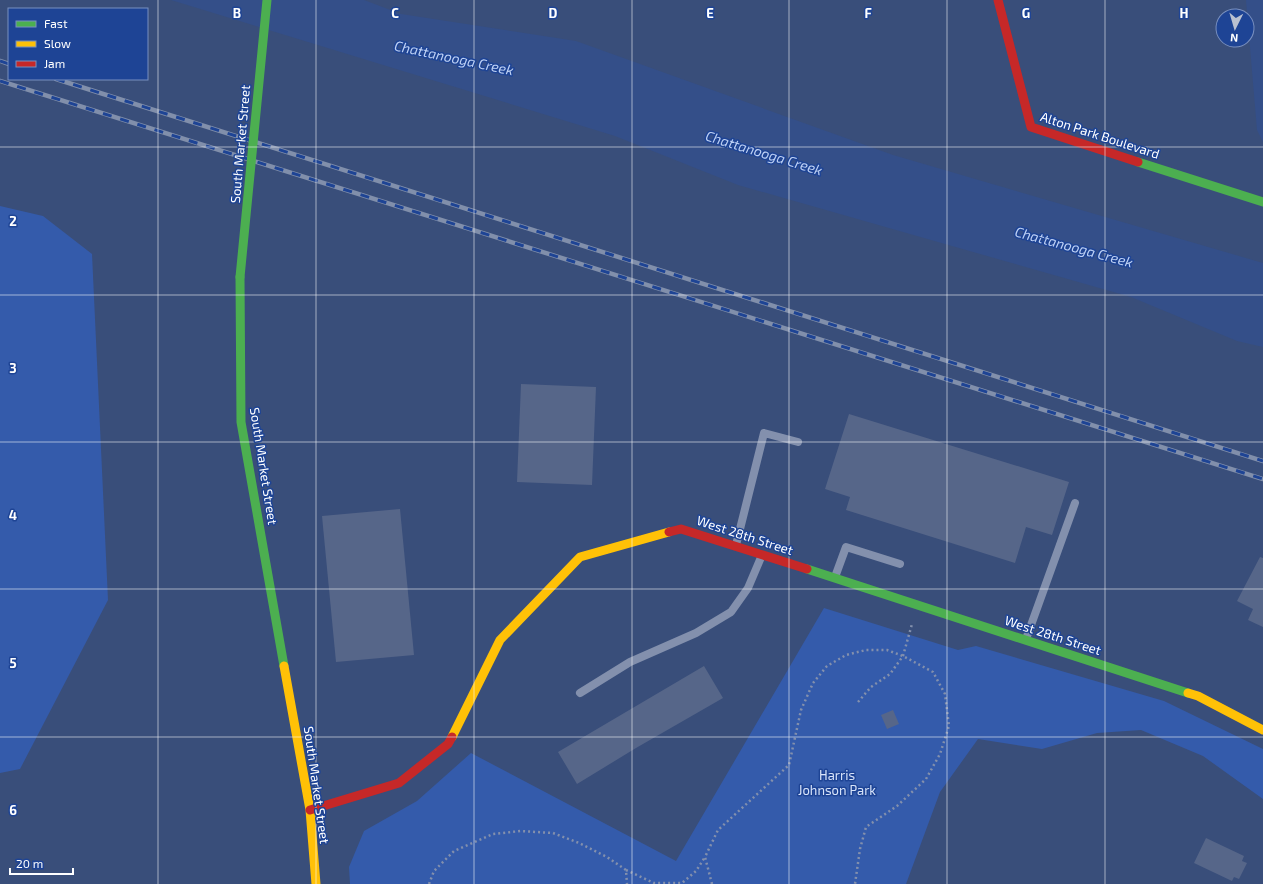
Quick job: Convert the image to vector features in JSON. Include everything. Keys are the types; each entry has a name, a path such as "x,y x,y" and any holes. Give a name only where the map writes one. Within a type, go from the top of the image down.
{"street":[{"name":"South Market Street","path":"267,0 240,278 241,422 310,810 316,884"},
{"name":"Alton Park Boulevard","path":"998,0 1031,127 1263,202"},
{"name":"West 28th Street","path":"310,810 399,783 448,744 500,640 580,557 681,529 1198,696 1263,730"}],"lane":[{"path":"736,546 764,433 798,442"},
{"path":"1026,640 1075,503"},
{"path":"835,578 846,547 900,564"},
{"path":"580,693 630,662 696,633 731,612 748,588 762,555"}],"path":[{"path":"858,702 871,687 890,674 903,656 918,605"},
{"path":"429,884 434,871 454,851 493,834 521,831 553,833 607,857 626,870 654,883 682,883 696,871 705,857 718,830 790,765 801,710 813,683 827,666 846,655 866,650 887,650 903,656 933,672 945,694 949,726 940,754 926,779 897,806 866,827 860,849 855,884"},
{"path":"705,857 712,884"},
{"path":"626,870 628,884"}],"green space":[{"path":"0,206 43,216 92,254 108,600 20,769 0,773"},
{"name":"Harris Johnson Park","path":"824,608 958,650 976,646 1164,701 1263,749 1263,799 1203,756 1141,730 1097,733 1042,749 978,739 940,792 906,884 350,884 349,867 364,831 417,801 471,753 676,861"}],"water":[{"name":"Chattanooga Creek","path":"171,0 364,0 401,14 576,41 893,155 1263,263 1263,347 1237,341 1131,297 738,185 615,136"},
{"path":"1246,0 1263,0 1263,142 1257,130 1250,48 1255,48 1255,8 1247,8"}],"building":[{"path":"521,384 596,387 592,485 517,482"},
{"path":"849,414 1069,482 1052,535 1026,527 1015,563 846,510 850,497 825,489"},
{"path":"400,509 414,655 336,662 322,516"},
{"path":"1260,557 1263,558 1263,627 1248,620 1253,609 1237,601"},
{"path":"704,666 723,698 577,784 558,752"},
{"path":"893,710 899,724 887,729 881,715"},
{"path":"1206,838 1244,856 1242,861 1247,863 1239,879 1234,877 1232,881 1194,863"}],"railway":[{"path":"0,61 8,64"},
{"path":"59,80 1263,461"},
{"path":"0,81 1263,479"}],"traffic: fast":[{"path":"240,277 267,0"},
{"path":"1138,162 1263,202"},
{"path":"240,277 241,422 284,666"},
{"path":"807,569 1188,693"}],"traffic: slow":[{"path":"452,737 500,640 580,557 669,532"},
{"path":"284,666 310,810 316,884"},
{"path":"1188,693 1198,696 1263,730"}],"traffic: jam":[{"path":"998,0 1031,127 1138,162"},
{"path":"669,532 681,529 807,569"},
{"path":"310,810 399,783 448,744 452,737"}]}
